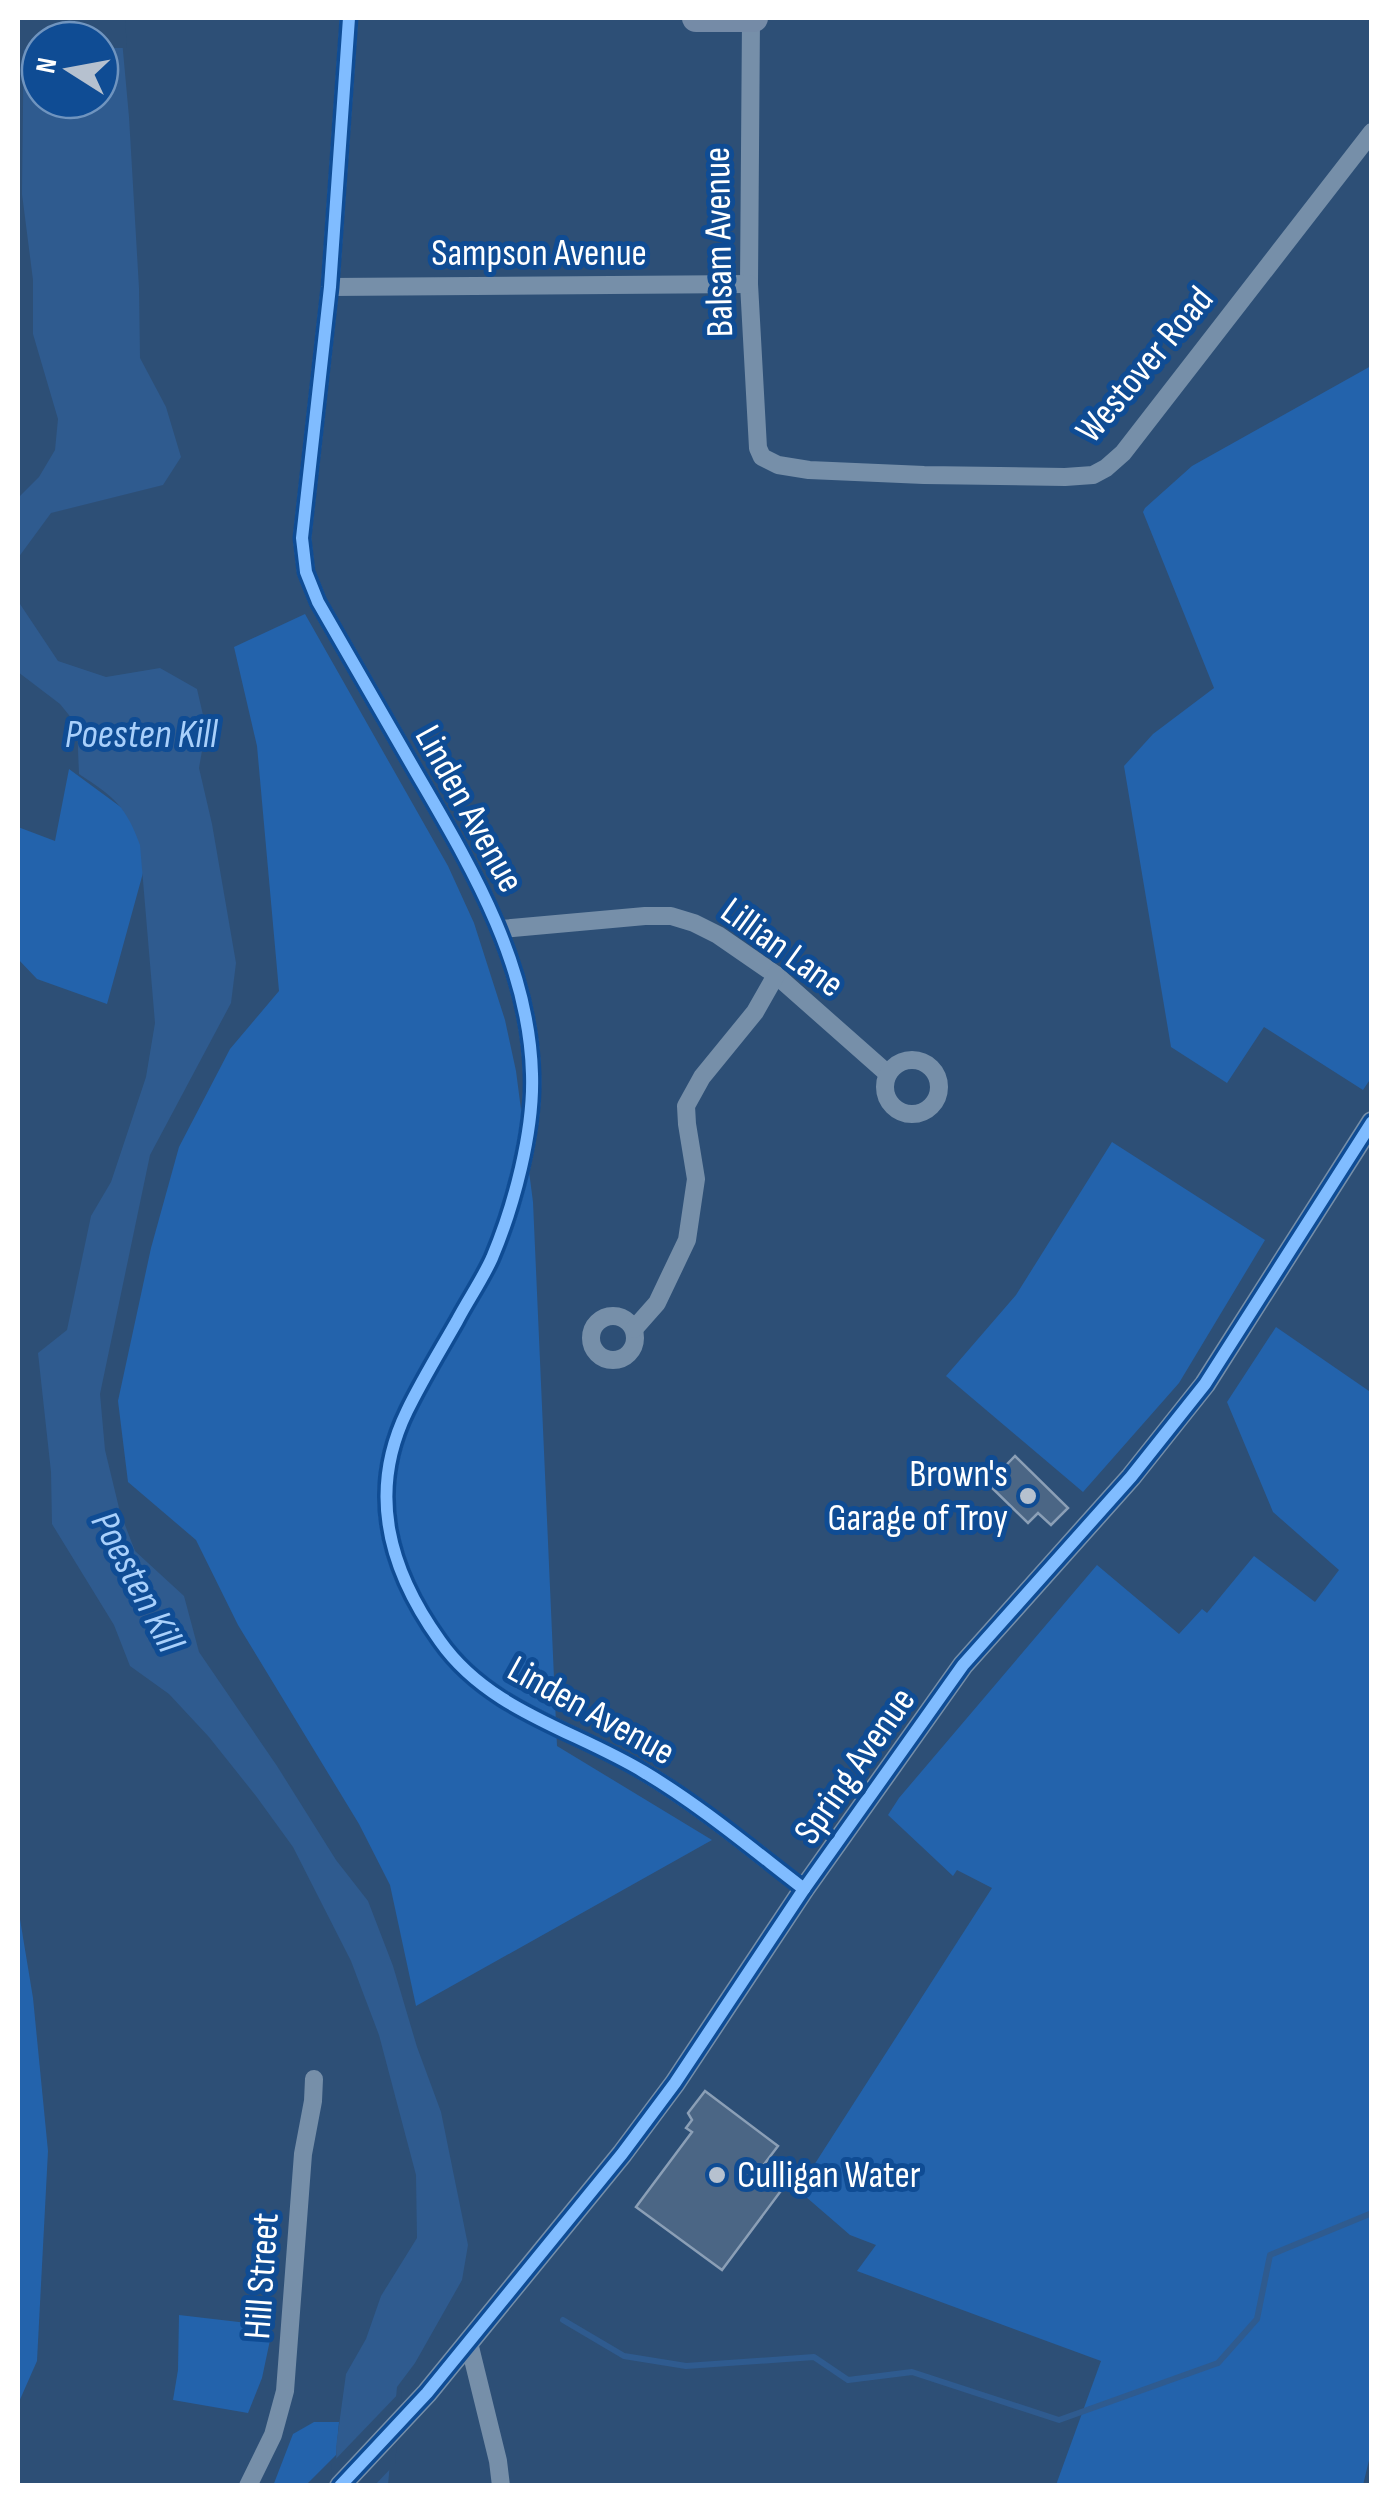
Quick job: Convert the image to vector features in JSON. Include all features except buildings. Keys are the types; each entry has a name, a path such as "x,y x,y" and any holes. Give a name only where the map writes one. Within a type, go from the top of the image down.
{"main road":[{"path":"696,18 752,18"}],"street":[{"name":"Linden Avenue","path":"349,18 330,287 302,538 306,572 318,602 467,860 500,929 525,1009 532,1071 532,1117 491,1259 406,1412 394,1442 388,1473 391,1544 404,1582 440,1642 491,1693 641,1770 804,1889"},
{"name":"Balsam Avenue","path":"752,18 749,284 758,448 762,457 770,460"},
{"name":"Westover Road","path":"770,460 809,470 924,476 1065,478 1093,475 1106,468 1123,453 1372,132"},
{"name":"Sampson Avenue","path":"330,287 749,284"},
{"name":"Lillian Lane","path":"500,929 646,916 672,916 694,923 776,975 888,1074"},
{"path":"634,1329 657,1303 689,1229 696,1179 686,1106 702,1077 756,1012 776,975"},
{"name":"Spring Avenue","path":"340,2486 427,2393 587,2199 669,2091 804,1889 963,1665 1131,1477 1205,1384 1372,1122"},
{"name":"Hill Street","path":"252,2482 273,2435 284,2391 314,2079"},
{"path":"468,2343 501,2486"}],"shaded area":[{"path":"1371,366 1371,1078 1363,1090 1264,1027 1227,1083 1171,1047 1124,766 1153,734 1214,688 1143,512 1192,466"},
{"path":"305,614 448,866 474,923 505,1020 516,1071 533,1202 557,1746 712,1840 416,2006 390,1885 359,1824 238,1625 196,1540 128,1482 118,1401 151,1248 179,1147 230,1049 279,991 257,746 234,647"},
{"path":"69,769 152,830 107,1004 37,979 18,959 18,827 55,841"},
{"path":"1112,1142 1265,1240 1179,1383 1083,1492 946,1376 1016,1295"},
{"path":"1276,1327 1371,1389 1371,2452 1363,2485 1056,2485 1101,2361 857,2271 876,2245 850,2235 798,2190 992,1888 957,1870 953,1876 888,1815 1097,1565 1179,1634 1202,1609 1207,1613 1254,1556 1315,1602 1339,1570 1273,1512 1227,1402"},
{"path":"18,1907 33,1998 48,2151 37,2361 18,2404"},
{"path":"179,2315 273,2326 262,2378 248,2413 173,2400"},
{"path":"314,2422 339,2422 336,2455 306,2485 273,2486 293,2434"}],"water":[{"path":"24,18 120,18 129,117 140,358 166,407 181,457 163,485 51,513 18,558 18,498 39,477 55,450 58,419 33,334 33,280 22,194 23,120 120,120 120,20"},
{"name":"Poesten Kill","path":"18,601 58,661 106,677 160,668 197,689 206,728 199,768 236,963 231,1003 150,1155 100,1394 105,1450 120,1512 135,1551 184,1596 199,1652 336,1860 368,1901 441,2112 468,2245 462,2280 397,2387 388,2485 337,2485 336,2447 346,2374 366,2339 381,2296 417,2238 416,2175 379,2035 351,1961 293,1847 209,1737 169,1694 130,1666 114,1625 52,1524 51,1472 38,1353 67,1330 91,1216 111,1182 146,1077 155,1023 140,845 117,804 79,774 77,725 60,704 18,672"}],"pier":[{"path":"19,18 125,18 127,48 120,48 120,20 20,20 19,50"},
{"path":"402,2390 395,2464 374,2486 332,2486 331,2464"}],"waterway":[{"path":"563,2320 624,2356 686,2366 814,2357 848,2380 912,2372 1059,2420 1218,2363 1257,2319 1270,2255 1372,2213"}],"cycle path":[{"path":"349,18 330,287 302,538 306,572 318,602 457,844 494,917 520,993 532,1074 526,1144 500,1238 484,1274 413,1399 395,1442 386,1501 389,1530 397,1559 422,1614 460,1665 483,1685 534,1717 665,1785 804,1889"},
{"path":"340,2486 427,2393 622,2154 963,1665 1131,1477 1205,1384 1372,1122"}],"place":[{"name":"Brown's Garage of Troy","path":"1028,1496"},
{"name":"Culligan Water","path":"717,2175"}]}
